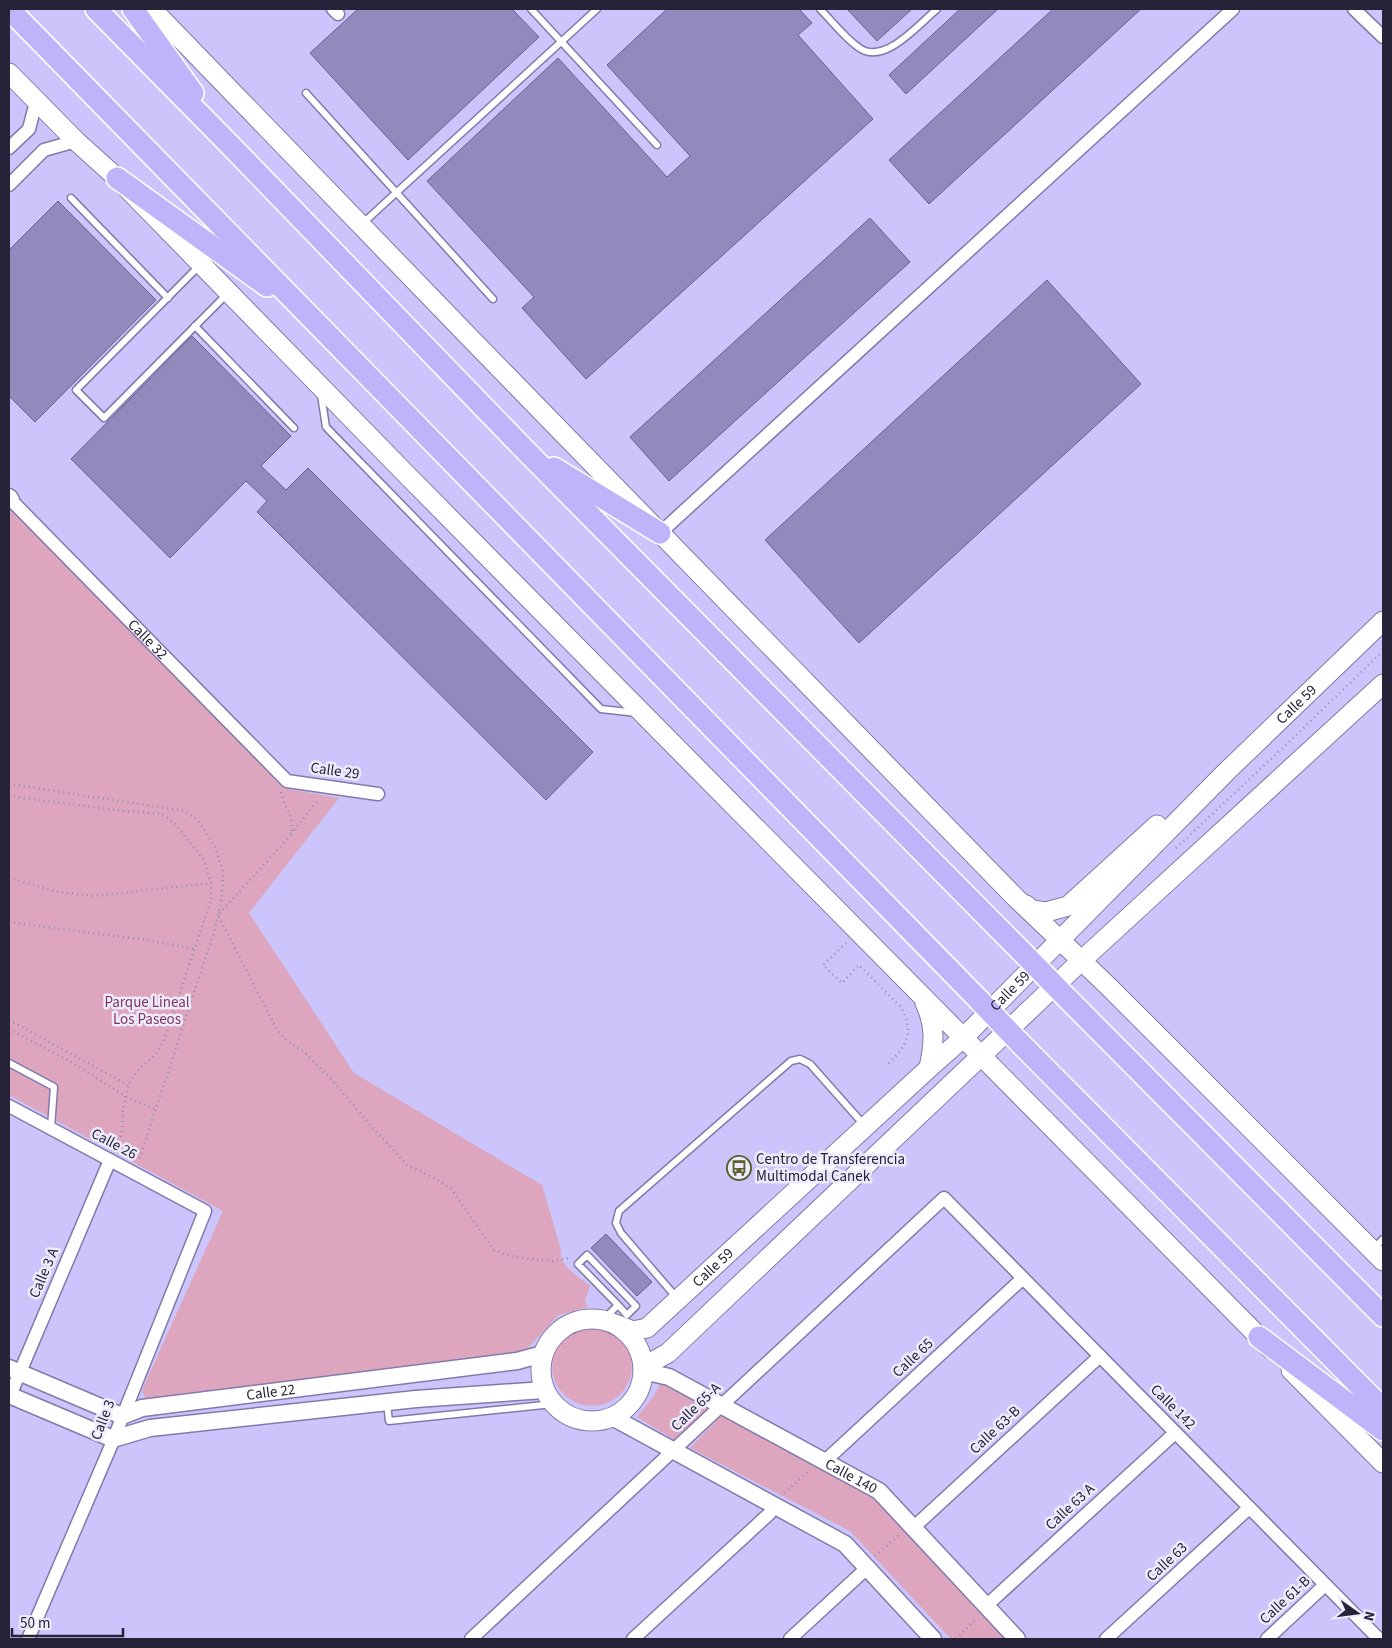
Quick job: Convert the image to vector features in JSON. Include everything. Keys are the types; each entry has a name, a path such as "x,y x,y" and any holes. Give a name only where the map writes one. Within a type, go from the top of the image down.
{"highway":[{"path":"9,9 1019,1042 1383,1408"},
{"path":"96,9 528,453 1383,1316"},
{"path":"133,9 231,146"},
{"path":"117,178 321,327"},
{"path":"528,453 660,534"},
{"path":"1259,1337 1383,1430"}],"main road":[{"path":"152,9 660,534 1015,897 1380,1250"},
{"path":"9,73 76,141 117,178 1383,1463"},
{"name":"Calle 59","path":"610,1322 633,1331 647,1328 963,1038 1226,772 1383,620"},
{"name":"Calle 59","path":"643,1369 668,1353 1081,961 1383,684"},
{"path":"1015,897 1032,910 1046,912 1068,906 1151,830 1226,772"},
{"path":"922,995 934,1027 929,1068"},
{"path":"588,1318 610,1322 630,1336 639,1350 643,1369 641,1385 625,1409 612,1417 596,1421 580,1420 565,1414 548,1397 540,1372 543,1354 550,1340 560,1329 573,1322 588,1318"}],"street":[{"path":"660,534 1233,9"},
{"path":"1354,9 1383,37"},
{"path":"9,148 29,129 36,102"},
{"path":"9,185 44,150 76,141"},
{"name":"Calle 32","path":"10,499 285,778"},
{"name":"Calle 29","path":"285,778 378,794"},
{"name":"Calle 26","path":"9,1108 51,1128 205,1211"},
{"name":"Calle 3 A","path":"9,1396 14,1370 111,1161"},
{"name":"Calle 142","path":"944,1198 1379,1639"},
{"name":"Calle 65-A","path":"471,1639 944,1198"},
{"name":"Calle 3","path":"28,1639 110,1448 205,1211"},
{"name":"Calle 65","path":"820,1463 1023,1278"},
{"name":"Calle 22","path":"122,1416 142,1408 517,1361 543,1354"},
{"name":"Calle 63-B","path":"909,1529 1100,1356"},
{"name":"Calle 140","path":"643,1369 669,1377 820,1463 879,1491 909,1529 984,1610 1017,1639"},
{"path":"14,1370 122,1416"},
{"path":"9,1396 113,1439"},
{"name":"Calle 22","path":"113,1439 150,1428 386,1402 548,1397"},
{"path":"612,1417 673,1451 777,1501 845,1544 870,1563 933,1639"},
{"name":"Calle 63 A","path":"984,1610 1175,1432"},
{"path":"633,1639 770,1513 777,1501"},
{"name":"Calle 63","path":"1106,1639 1250,1508"},
{"path":"790,1639 870,1563"},
{"name":"Calle 61-B","path":"1267,1639 1326,1585"}],"lane":[{"path":"531,9 657,145"},
{"path":"361,225 597,9"},
{"path":"820,9 859,48 874,54 891,49 937,9"},
{"path":"306,93 493,299"},
{"path":"71,198 168,298"},
{"path":"201,264 76,390 104,418 229,292"},
{"path":"195,326 294,428"},
{"path":"320,386 326,427 601,709 643,714"},
{"path":"678,1299 621,1233 616,1223 619,1211 790,1061 800,1059 810,1064 866,1127"},
{"path":"9,1064 54,1087 51,1128"},
{"path":"587,1255 636,1306 627,1315 618,1305 578,1264 587,1255"},
{"path":"610,1322 618,1305"}],"path":[{"path":"1171,854 1383,651"},
{"path":"285,778 280,786 282,798 289,809 292,828 290,835"},
{"path":"9,784 185,811 200,822 215,847 223,871 222,898 214,932 134,1173"},
{"path":"218,915 290,835 329,787"},
{"path":"9,796 162,814 174,823 203,859 211,883 211,900 163,1043 154,1056 139,1069 128,1084 123,1110 122,1133 111,1161"},
{"path":"9,878 59,892 94,896 211,883"},
{"path":"218,915 277,1030 286,1040 304,1052 331,1079 407,1164 440,1181 451,1189 494,1250 506,1255 552,1261 569,1258 578,1264"},
{"path":"9,922 153,941 194,949"},
{"path":"846,943 823,965 842,983 863,962"},
{"path":"859,965 900,1006 907,1020 908,1038 899,1054 886,1066"},
{"path":"9,1020 128,1084"},
{"path":"9,1029 71,1062 125,1096 155,1109"},
{"path":"777,1501 820,1463"},
{"path":"870,1563 909,1529"},
{"path":"956,1639 984,1610"}],"green space":[{"name":"Parque Lineal Los Paseos","path":"9,502 172,663 288,789 339,798 249,913 354,1073 542,1185 563,1261 570,1270 590,1286 585,1301 588,1307 559,1315 523,1353 146,1401 142,1390 223,1211 9,1095"},
{"path":"592,1326 607,1329 620,1338 629,1351 632,1366 629,1381 620,1394 607,1403 592,1406 577,1403 564,1394 555,1381 552,1366 555,1351 564,1338 577,1329"},
{"path":"662,1381 711,1408 675,1440 637,1417 653,1397"},
{"path":"723,1414 876,1496 1010,1639 951,1639 850,1531 690,1448"}],"building":[{"path":"358,9 512,9 539,37 408,160 310,53"},
{"path":"667,9 799,9 812,23 798,35 873,119 586,379 522,308 534,297 427,181 558,58 667,177 690,156 607,65"},
{"path":"847,9 912,9 877,41"},
{"path":"960,9 998,9 906,94 889,75"},
{"path":"1053,9 1141,9 929,204 889,160"},
{"path":"58,201 156,300 35,422 9,396 9,250"},
{"path":"870,218 910,262 669,481 630,437"},
{"path":"1047,280 1141,384 859,643 765,540"},
{"path":"192,336 291,436 261,466 286,490 308,468 593,752 546,800 257,512 267,501 246,481 170,558 71,459"},
{"path":"606,1234 652,1282 637,1296 591,1248"}],"place":[{"name":"Centro de Transferencia Multimodal Canek","path":"739,1168"}]}
